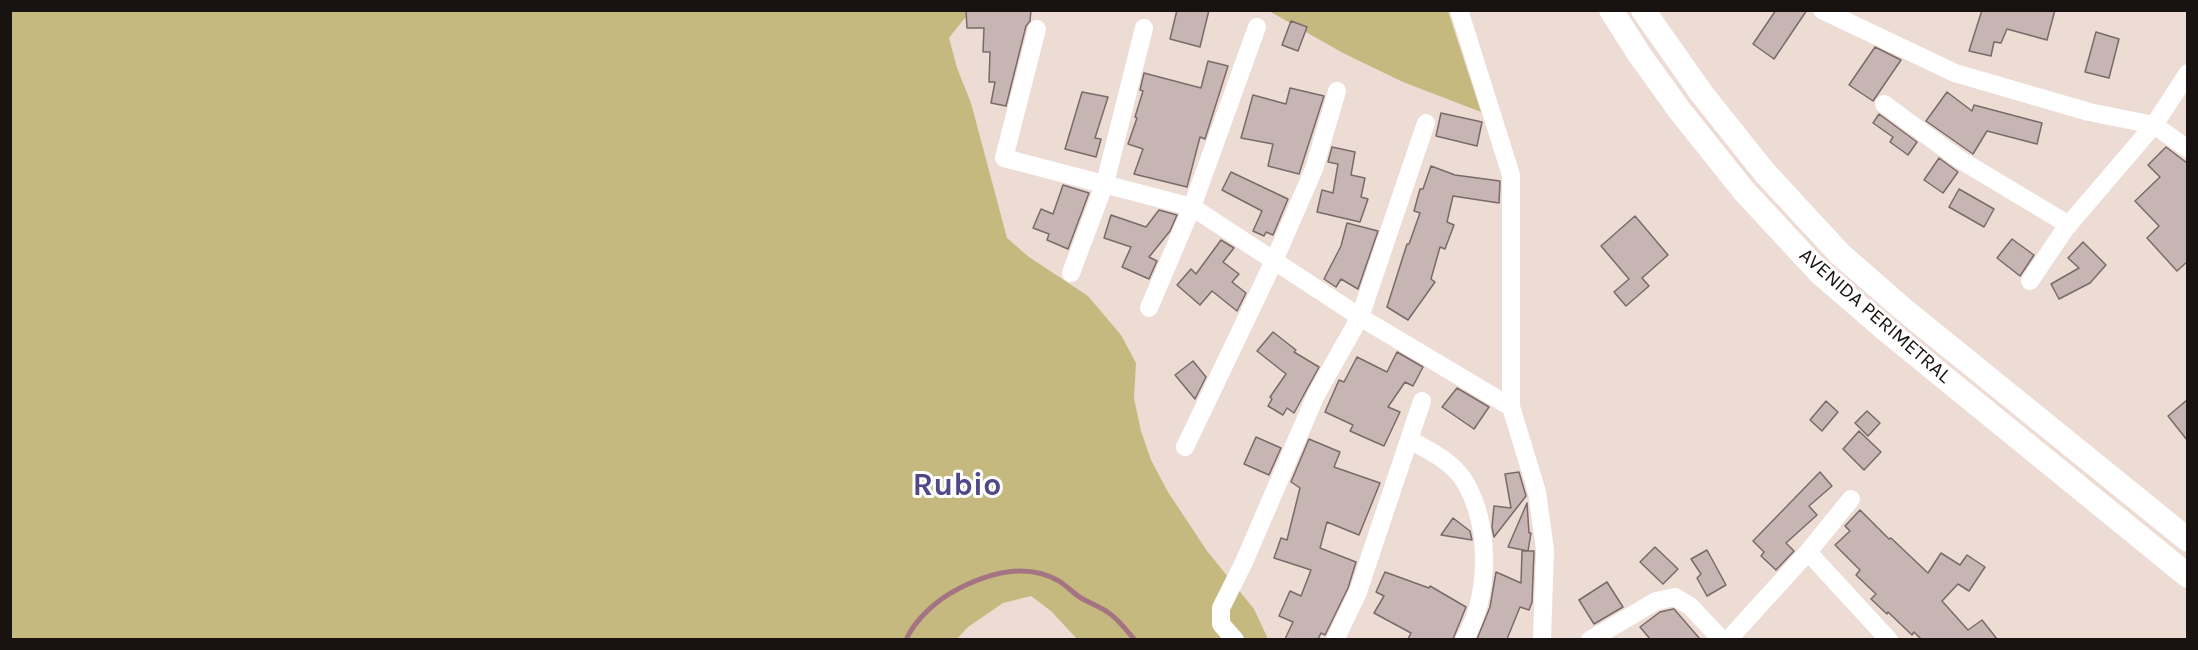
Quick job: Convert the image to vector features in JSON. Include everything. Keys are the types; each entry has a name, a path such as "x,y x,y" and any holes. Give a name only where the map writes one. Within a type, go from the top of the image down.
{"main road":[{"name":"AVENIDA PERIMETRAL","path":"1611,10 1680,111 1744,191 1821,273 1886,330 2187,576"},
{"name":"AVENIDA PERIMETRAL","path":"1643,10 1702,94 1765,172 1840,254 1903,309 2187,540"}],"street":[{"path":"1459,10 1511,175 1511,407 1537,492 1545,550 1542,639"},
{"path":"1822,10 1955,74 2089,112 2154,125 2187,149"},
{"path":"1149,308 1192,207 1257,27"},
{"path":"1071,273 1104,183 1144,28"},
{"path":"1037,29 1004,158 1192,207 1360,317 1511,407"},
{"path":"2030,281 2069,225 2154,125 2187,73"},
{"path":"1185,447 1274,261 1314,169 1337,91"},
{"path":"1884,104 1959,159 2069,225"},
{"path":"1235,639 1221,624 1221,608 1244,562 1316,395 1360,317 1426,123"},
{"path":"1335,639 1358,592 1422,401"},
{"path":"1410,440 1443,459 1464,481 1476,510 1482,538 1483,574 1477,612 1464,639"},
{"path":"1728,639 1808,552 1851,499"},
{"path":"1808,552 1889,639"},
{"path":"1590,639 1656,602 1675,597 1690,606 1722,639"}],"shaded area":[{"path":"10,11 974,11 964,19 949,38 957,68 971,103 1007,238 1029,257 1088,296 1121,335 1136,363 1134,398 1141,431 1151,460 1168,492 1207,551 1254,609 1268,639 1077,639 1051,611 1031,596 1003,603 968,627 956,640 11,639"},
{"path":"1269,11 1448,11 1481,112 1403,82 1343,53"}],"building":[{"path":"966,10 1031,10 1030,21 1026,26 1006,106 991,103 995,82 989,82 990,52 983,52 984,28 967,28"},
{"path":"1177,10 1209,10 1200,47 1170,39"},
{"path":"1776,10 1807,10 1774,59 1753,44"},
{"path":"1982,10 2055,10 2047,40 2007,29 2001,43 1994,42 1991,56 1969,51"},
{"path":"1291,21 1307,27 1298,51 1282,45"},
{"path":"2096,32 2119,39 2109,78 2085,72"},
{"path":"1875,47 1901,60 1873,101 1849,85"},
{"path":"1208,61 1228,66 1205,139 1200,137 1187,187 1134,174 1143,149 1128,144 1137,118 1135,117 1143,91 1140,90 1144,73 1201,88"},
{"path":"1290,88 1324,96 1299,174 1268,166 1273,144 1241,138 1253,95 1286,104"},
{"path":"1082,92 1108,97 1095,138 1101,139 1096,157 1065,149"},
{"path":"1947,92 1972,111 1974,105 2042,123 2037,144 1987,131 1973,154 1926,121"},
{"path":"1441,113 1482,122 1477,146 1436,136"},
{"path":"1879,114 1917,142 1908,155 1890,142 1893,137 1873,123"},
{"path":"1332,147 1355,152 1351,175 1365,178 1361,197 1368,199 1360,222 1317,212 1322,190 1333,193 1338,164 1328,162"},
{"path":"2166,147 2187,163 2187,262 2177,271 2147,238 2159,226 2135,201 2160,177 2148,165"},
{"path":"1939,158 1958,172 1943,193 1924,180"},
{"path":"1431,166 1455,175 1500,181 1499,203 1453,196 1447,222 1454,225 1445,249 1440,247 1431,279 1435,282 1408,320 1387,307 1407,244 1409,244 1420,213 1414,211 1420,189 1423,189"},
{"path":"1231,172 1288,199 1273,235 1266,232 1264,236 1253,231 1262,211 1222,190"},
{"path":"1063,185 1089,193 1068,249 1047,240 1049,234 1033,228 1041,209 1053,214"},
{"path":"1959,189 1994,209 1984,227 1949,207"},
{"path":"1159,210 1177,215 1170,231 1149,257 1157,261 1149,279 1122,267 1131,247 1104,238 1111,215 1146,227"},
{"path":"1635,216 1668,255 1642,278 1649,286 1626,306 1614,292 1629,279 1601,246"},
{"path":"1347,223 1378,231 1358,289 1341,279 1336,287 1324,279 1341,246"},
{"path":"2012,239 2034,255 2020,276 1997,258"},
{"path":"1221,240 1234,248 1223,262 1239,274 1232,282 1246,293 1237,311 1212,291 1200,305 1177,285 1191,269 1196,274"},
{"path":"2083,242 2106,265 2090,283 2059,299 2051,284 2079,268 2068,258"},
{"path":"1273,332 1296,350 1294,352 1319,367 1294,413 1287,408 1283,415 1268,406 1272,399 1270,397 1286,374 1257,351"},
{"path":"1397,352 1423,367 1413,386 1405,382 1388,407 1400,412 1384,446 1350,431 1353,425 1325,412 1339,380 1344,382 1357,357 1387,372"},
{"path":"1193,361 1206,377 1195,399 1175,375"},
{"path":"1457,388 1489,407 1474,429 1442,407"},
{"path":"2187,400 2187,440 2168,416"},
{"path":"1826,401 1838,412 1822,431 1810,420"},
{"path":"1867,411 1880,423 1868,436 1855,423"},
{"path":"1859,431 1881,452 1864,470 1843,449"},
{"path":"1256,437 1281,448 1269,475 1244,464"},
{"path":"1309,439 1340,452 1334,467 1380,483 1359,535 1327,522 1320,548 1356,562 1348,588 1325,635 1321,633 1318,639 1285,639 1293,622 1279,616 1290,591 1301,596 1311,570 1274,558 1281,538 1287,540 1300,488 1291,482"},
{"path":"1519,472 1526,496 1494,537 1492,527 1494,506 1511,508 1505,474"},
{"path":"1820,472 1832,486 1809,506 1817,515 1786,543 1794,551 1776,570 1761,556 1764,552 1753,541"},
{"path":"1527,503 1529,533 1531,533 1528,551 1508,547"},
{"path":"1860,510 1928,573 1941,553 1960,565 1967,555 1985,567 1969,591 1958,584 1942,601 1968,630 1982,620 1997,639 1921,639 1914,632 1912,635 1871,599 1876,594 1856,575 1860,570 1835,545 1850,531 1845,526"},
{"path":"1453,518 1470,531 1472,540 1441,535"},
{"path":"1655,547 1678,569 1663,584 1640,562"},
{"path":"1707,550 1726,585 1707,596 1697,578 1701,574 1691,559"},
{"path":"1522,551 1534,551 1532,602 1529,610 1520,607 1507,639 1477,639 1490,607 1496,572 1521,583"},
{"path":"1385,572 1429,588 1430,586 1466,607 1453,639 1408,639 1411,633 1374,613 1384,596 1376,592"},
{"path":"1607,582 1623,607 1594,624 1579,600"},
{"path":"1674,609 1700,639 1650,639 1640,627 1660,612"}],"waterway":[{"path":"906,640 921,617 950,593 982,578 1021,571 1046,575 1059,581 1081,598 1113,616 1135,640"}],"district":[{"name":"Rubio","path":"957,486"}]}
